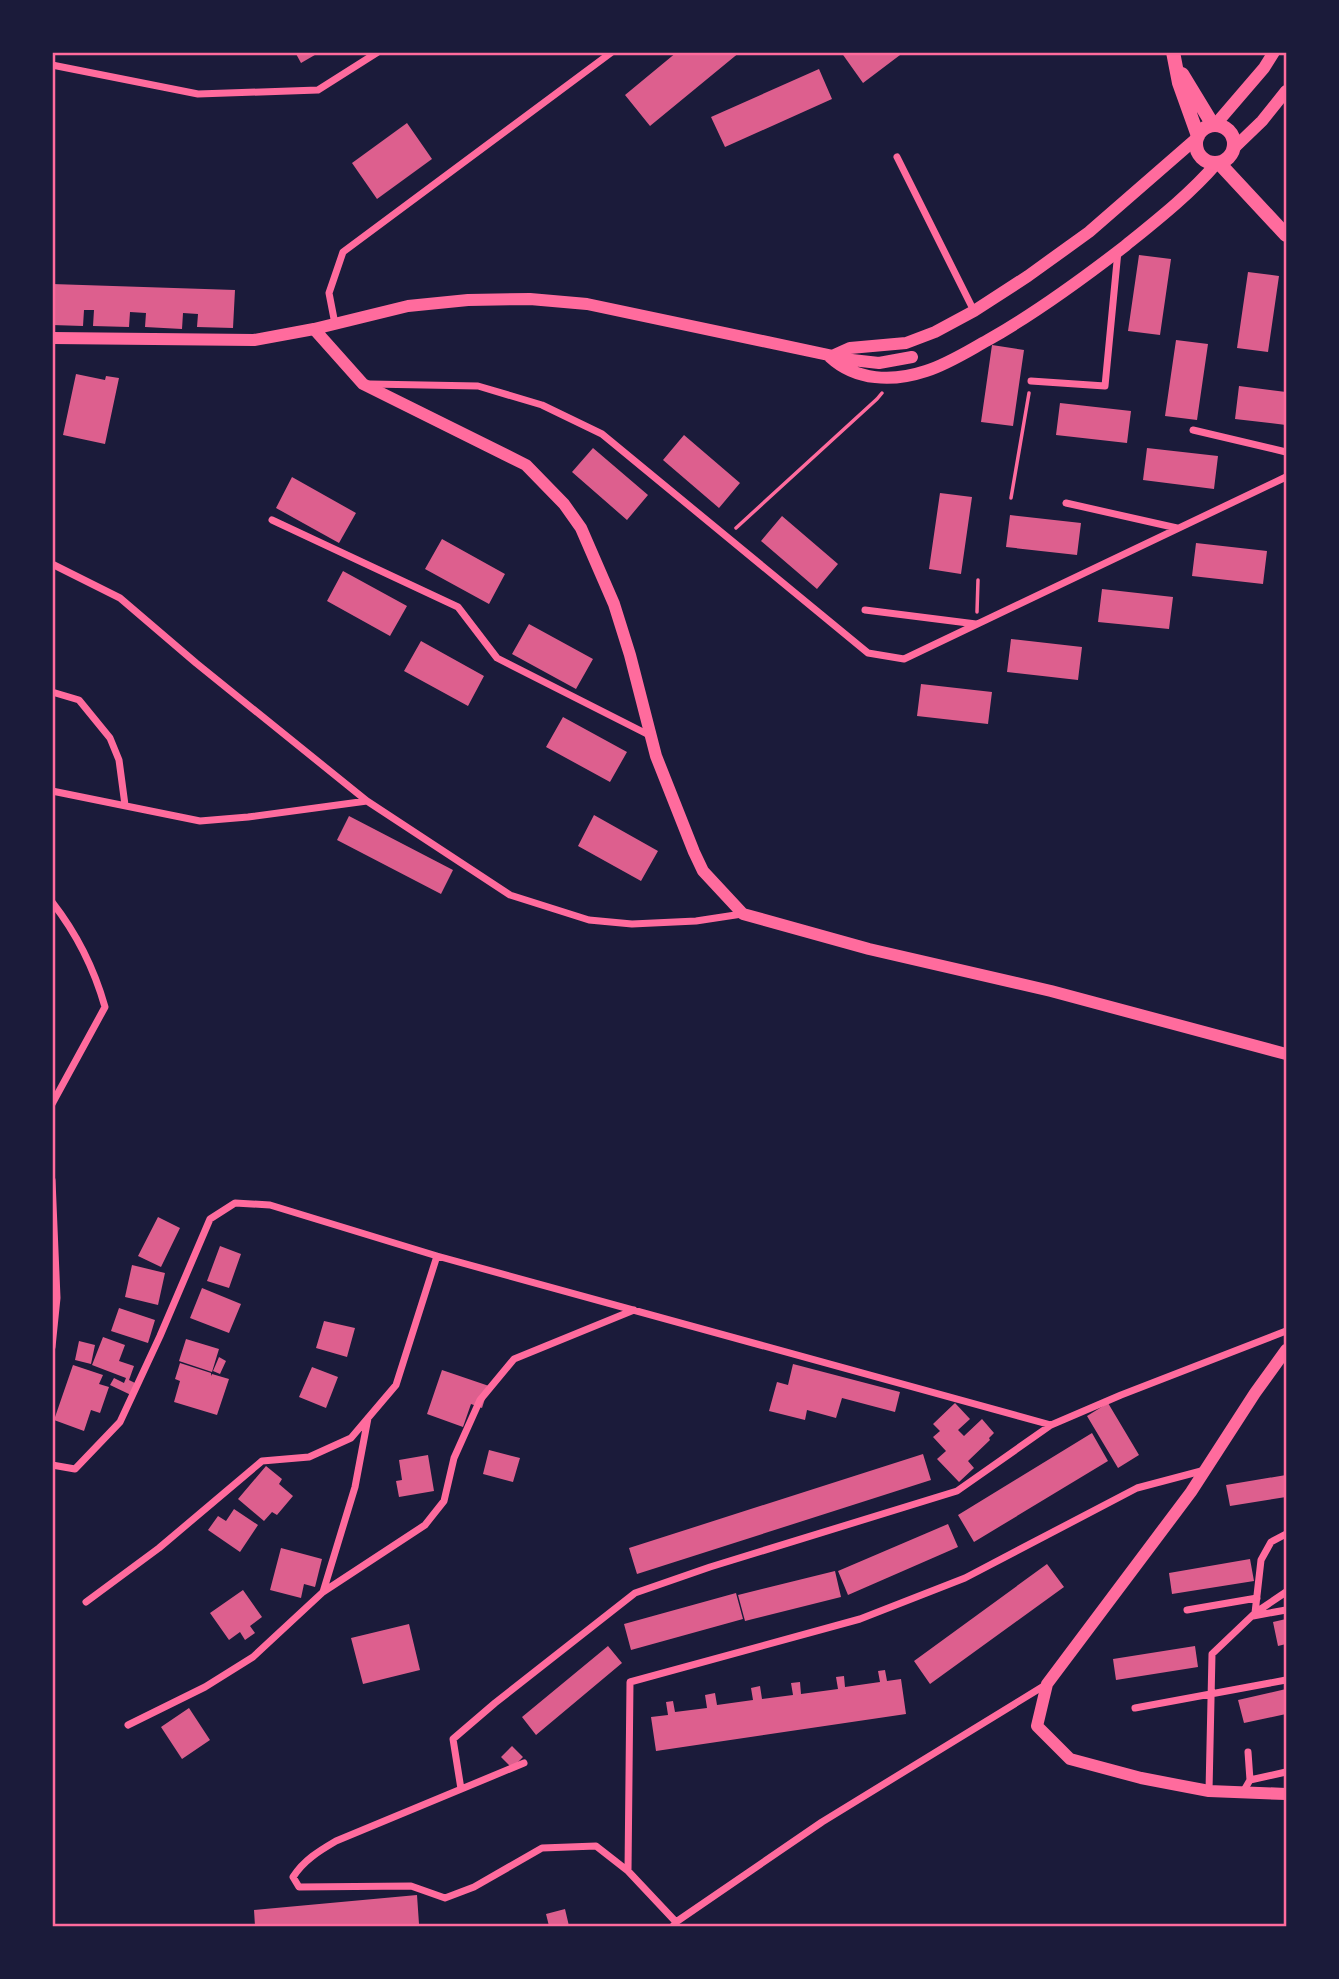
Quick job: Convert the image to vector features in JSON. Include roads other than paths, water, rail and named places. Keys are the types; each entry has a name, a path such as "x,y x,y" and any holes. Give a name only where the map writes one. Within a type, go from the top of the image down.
{"main road":[{"path":"1214,125 1264,68 1274,52"},
{"path":"1174,56 1214,125"},
{"path":"1174,56 1179,83 1197,137 1197,151 1206,161 1218,163 1286,235"},
{"path":"830,357 849,372 872,377 908,376 926,372 1004,331 1091,273 1176,205 1218,163 1229,158 1286,91"},
{"path":"830,357 850,348 906,343 935,332 974,311 1089,232 1205,128 1224,126 1233,135 1237,171 1244,188"},
{"path":"52,338 254,340 314,329 408,306 468,300 530,299 587,304 830,357 879,363 912,357"},
{"path":"314,329 363,384 526,465 564,504 581,528 614,604 656,756 703,871 743,914 869,949 1051,991 1286,1054"},
{"path":"1286,1350 1205,1470 1047,1684 1037,1726 1070,1759 1163,1783 1209,1791 1246,1786 1286,1794"}],"street":[{"path":"52,65 198,94 318,90 378,52"},
{"path":"335,324 329,293 343,252 612,52"},
{"path":"897,157 974,311"},
{"path":"1031,381 1105,386 1118,251"},
{"path":"363,384 478,386 542,405 602,434 868,653 904,659 1286,477"},
{"path":"1193,430 1286,452"},
{"path":"1066,503 1178,528"},
{"path":"272,520 458,607 497,658 651,736"},
{"path":"52,564 120,598 195,663 367,801 510,895 589,920 632,925 696,921 743,914"},
{"path":"865,610 977,624"},
{"path":"52,692 79,700 110,738 119,760 125,805"},
{"path":"52,791 200,821 367,801"},
{"path":"52,902 71,926 96,977 105,1007 52,1104"},
{"path":"52,1180 57,1298 52,1347"},
{"path":"52,1465 75,1469 120,1422 210,1219 235,1203 270,1205 438,1256 1051,1425"},
{"path":"86,1602 159,1548 262,1461 309,1457 351,1438 396,1385 438,1256"},
{"path":"128,1725 205,1687 253,1657 323,1592 425,1525 444,1501 454,1458 480,1400 514,1359 635,1310"},
{"path":"461,1789 453,1740 495,1703 635,1592 957,1491 1051,1425 1286,1331"},
{"path":"323,1592 355,1487 368,1417"},
{"path":"628,1871 630,1682 860,1619 965,1578 1137,1488 1205,1470"},
{"path":"1254,1614 1261,1560 1270,1542 1286,1534"},
{"path":"1209,1791 1212,1654 1254,1614 1286,1592"},
{"path":"1187,1610 1257,1598"},
{"path":"1254,1614 1286,1610"},
{"path":"1135,1708 1286,1680"},
{"path":"524,1763 336,1841 313,1855 299,1867 293,1877 299,1887 411,1886 445,1898 474,1887 542,1848 596,1846 628,1871 674,1924 822,1822 1047,1684"},
{"path":"1248,1752 1246,1786 1286,1772"}]}
